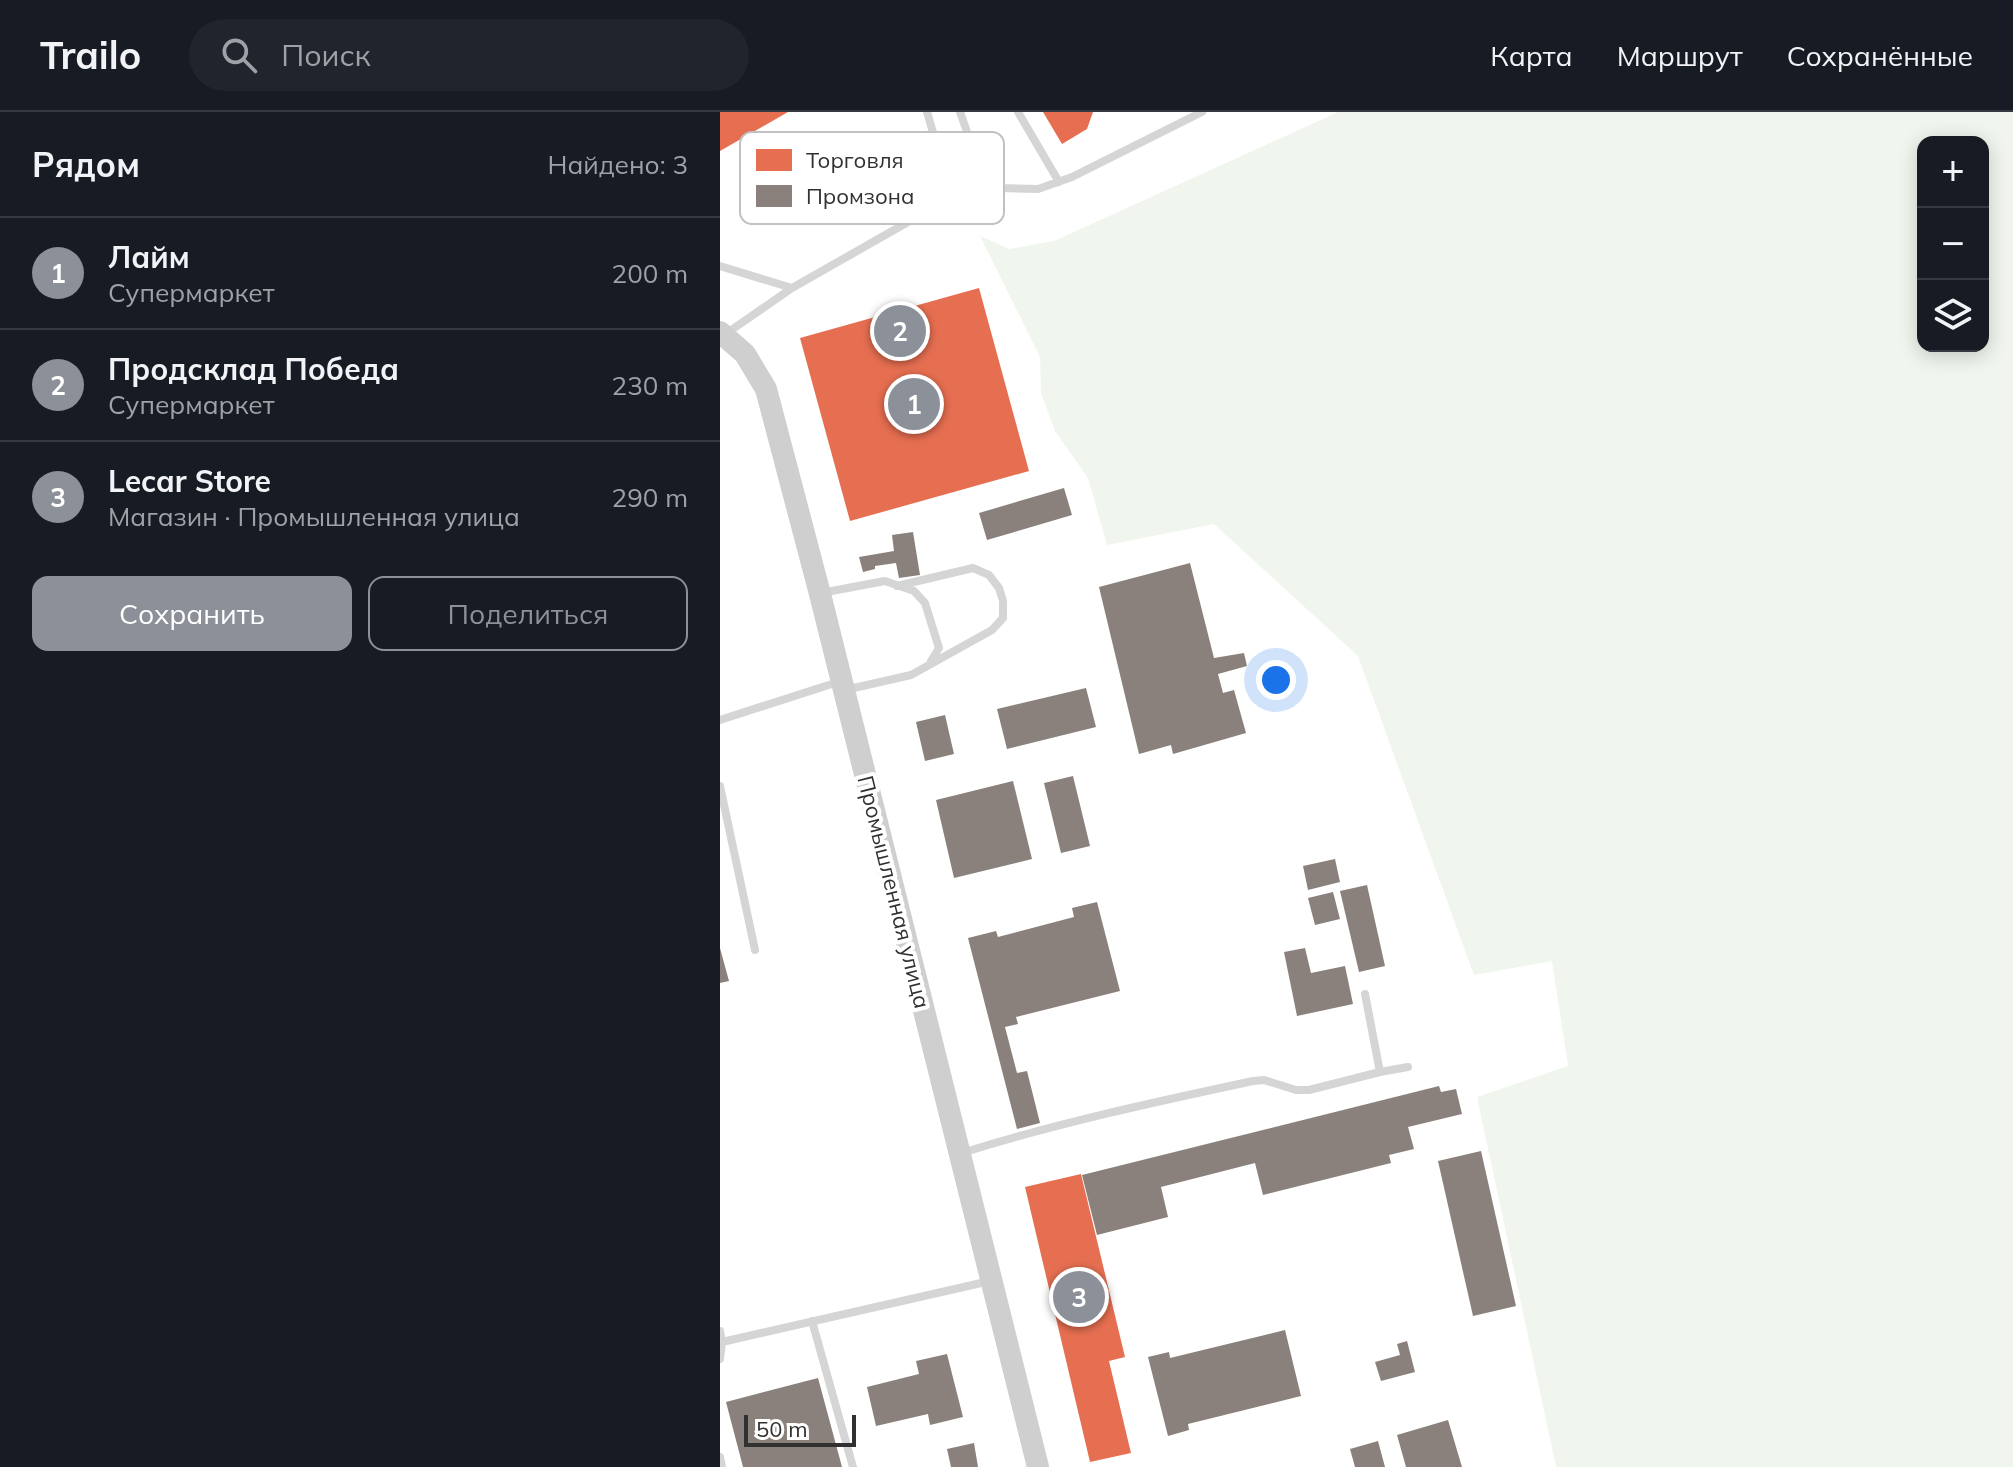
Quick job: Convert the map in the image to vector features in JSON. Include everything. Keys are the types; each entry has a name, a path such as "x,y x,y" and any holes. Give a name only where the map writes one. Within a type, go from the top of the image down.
{"main road":[{"name":"Промышленная улица","path":"722,333 745,354 766,389 1038,1467"}],"lane":[{"path":"927,112 933,132"},
{"path":"960,112 967,132"},
{"path":"1018,112 1059,182"},
{"path":"1004,188 1038,189 1059,182 1202,112"},
{"path":"722,333 792,288 905,224"},
{"path":"720,266 792,288"},
{"path":"720,720 843,686 911,675 992,630 1003,618 999,588 989,575 973,568 897,586"},
{"path":"820,594 885,581 914,591 925,603 939,648 930,663"},
{"path":"720,786 755,950"},
{"path":"1365,994 1380,1072"},
{"path":"960,1154 1093,1117 1253,1081 1264,1080 1296,1090 1309,1090 1408,1067"},
{"path":"722,1342 991,1280"},
{"path":"812,1321 853,1467"},
{"path":"720,1331 720,1359"},
{"path":"720,1457 722,1467"}],"shaded area":[{"path":"1338,112 2013,112 2013,1467 1556,1467 1477,1097 1568,1066 1552,961 1474,975 1358,656 1214,524 1107,545 1088,478 1055,431 1041,393 1040,357 980,236 1009,249 1054,241"}],"building: Торговля":[{"path":"720,112 788,112 753,132 740,132 740,140 720,151"},
{"path":"1043,112 1093,112 1087,129 1062,144"},
{"path":"979,288 1029,471 850,521 800,338"},
{"path":"1081,1174 1125,1357 1109,1361 1131,1453 1090,1462 1025,1187"}],"building: Промзона":[{"path":"1064,488 1072,515 987,540 979,513"},
{"path":"913,532 920,575 899,578 896,563 875,566 875,569 863,572 859,557 894,551 892,535"},
{"path":"1190,563 1214,658 1244,653 1247,666 1218,674 1223,693 1234,690 1246,733 1173,754 1171,745 1139,754 1099,587"},
{"path":"1086,688 1096,727 1007,749 997,709"},
{"path":"945,715 954,754 925,761 916,722"},
{"path":"1073,776 1090,846 1061,853 1044,783"},
{"path":"1013,781 1032,859 954,878 936,800"},
{"path":"1335,859 1340,882 1308,890 1303,866"},
{"path":"1367,885 1385,966 1359,972 1340,891"},
{"path":"1333,892 1340,919 1315,925 1308,898"},
{"path":"1097,902 1120,991 1016,1017 1018,1024 1005,1027 1017,1073 1027,1071 1040,1123 1017,1129 968,938 996,931 998,937 1074,917 1072,908"},
{"path":"720,948 729,981 720,983"},
{"path":"1305,948 1311,973 1345,966 1353,1004 1297,1016 1284,952"},
{"path":"1439,1086 1441,1092 1456,1089 1462,1114 1408,1127 1414,1149 1389,1155 1391,1163 1263,1195 1255,1163 1161,1187 1168,1217 1097,1235 1082,1175"},
{"path":"1481,1151 1516,1306 1473,1316 1438,1161"},
{"path":"1285,1330 1301,1396 1188,1424 1189,1430 1168,1436 1148,1357 1169,1352 1170,1358"},
{"path":"1407,1341 1415,1372 1381,1381 1375,1362 1400,1355 1397,1344"},
{"path":"947,1354 963,1417 930,1425 928,1414 876,1426 867,1387 919,1374 916,1361"},
{"path":"818,1378 842,1467 743,1467 726,1402"},
{"path":"1448,1420 1462,1467 1406,1467 1397,1435"},
{"path":"1378,1441 1385,1467 1355,1467 1350,1449"},
{"path":"974,1443 978,1467 951,1467 947,1449"}],"place":[{"name":"Продсклад Победа","path":"900,331"},
{"name":"Лайм","path":"914,404"},
{"name":"Lecar Store","path":"1079,1297"}]}
